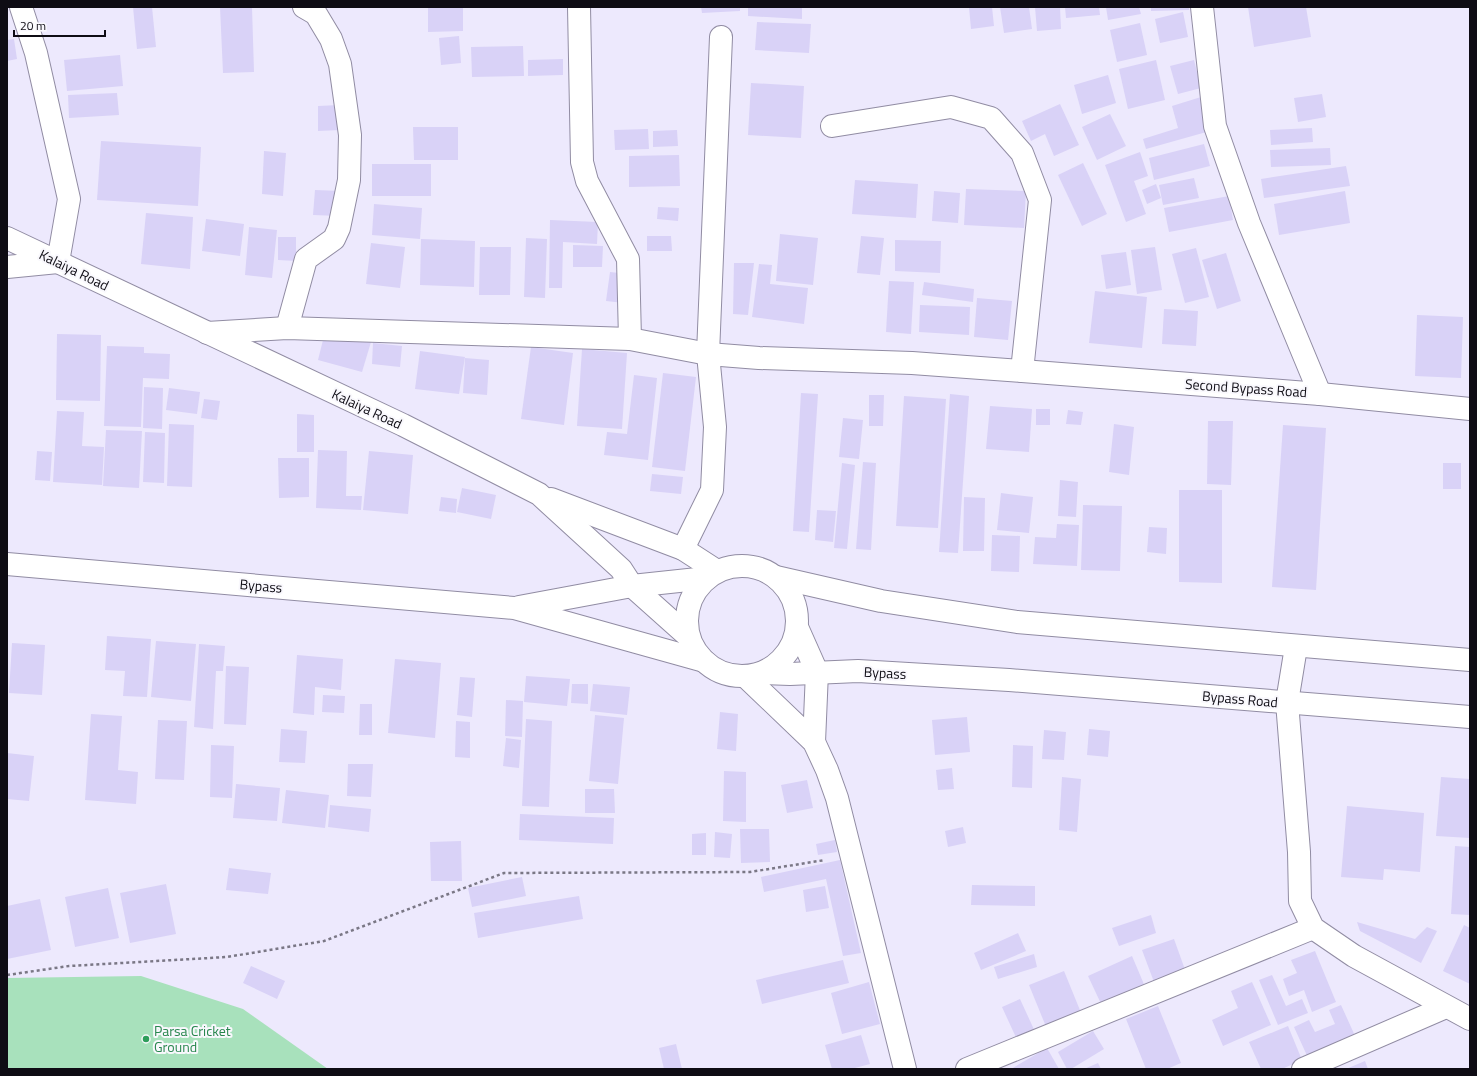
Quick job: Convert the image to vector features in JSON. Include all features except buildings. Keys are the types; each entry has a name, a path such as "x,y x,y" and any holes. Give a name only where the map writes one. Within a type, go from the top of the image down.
{"street":[{"path":"7,267 58,262 69,199 36,53 21,7"},
{"path":"287,328 306,259 334,239 340,228 349,180 350,135 340,64 331,39 316,14 304,7"},
{"path":"579,7 582,162 587,181 628,260 630,339"},
{"path":"1202,7 1215,126 1249,222 1320,394"},
{"path":"683,549 712,490 715,427 708,354 721,37"},
{"path":"832,126 951,107 991,118 1022,154 1040,200 1022,371"},
{"name":"Kalaiya Road","path":"7,238 403,426 539,494 621,569 632,586 688,636"},
{"name":"Second Bypass Road","path":"207,333 287,328 630,339 708,354 800,361 912,363 1320,394 1470,409"},
{"path":"539,494 683,549 712,574"},
{"name":"Bypass","path":"7,564 514,608"},
{"path":"514,608 632,586 712,574 737,565 751,566 764,570 776,577 789,591 796,608 797,627 794,639 789,650 773,668 754,675 730,676 716,670 704,661 694,649 688,636 686,622 688,608 692,595 712,574"},
{"path":"776,577 880,601 1017,622 1296,647 1470,660"},
{"path":"514,608 704,661"},
{"path":"797,627 817,672 814,742"},
{"path":"1296,647 1287,702 1299,852 1300,901 1314,928 1354,956 1470,1020"},
{"name":"Bypass","path":"754,675 858,671 1009,680"},
{"path":"754,675 814,742 827,770 837,798 905,1069"},
{"name":"Bypass Road","path":"1009,680 1470,717"},
{"path":"967,1069 1314,928"},
{"path":"1303,1069 1446,1007"}],"path":[{"path":"7,975 69,966 227,957 324,941 504,873 750,872 851,856"}],"green space":[{"name":"Parsa Cricket Ground","path":"141,976 243,1009 328,1069 7,1069 7,978"}],"place":[{"name":"Parsa Cricket Ground","path":"146,1039"}]}
